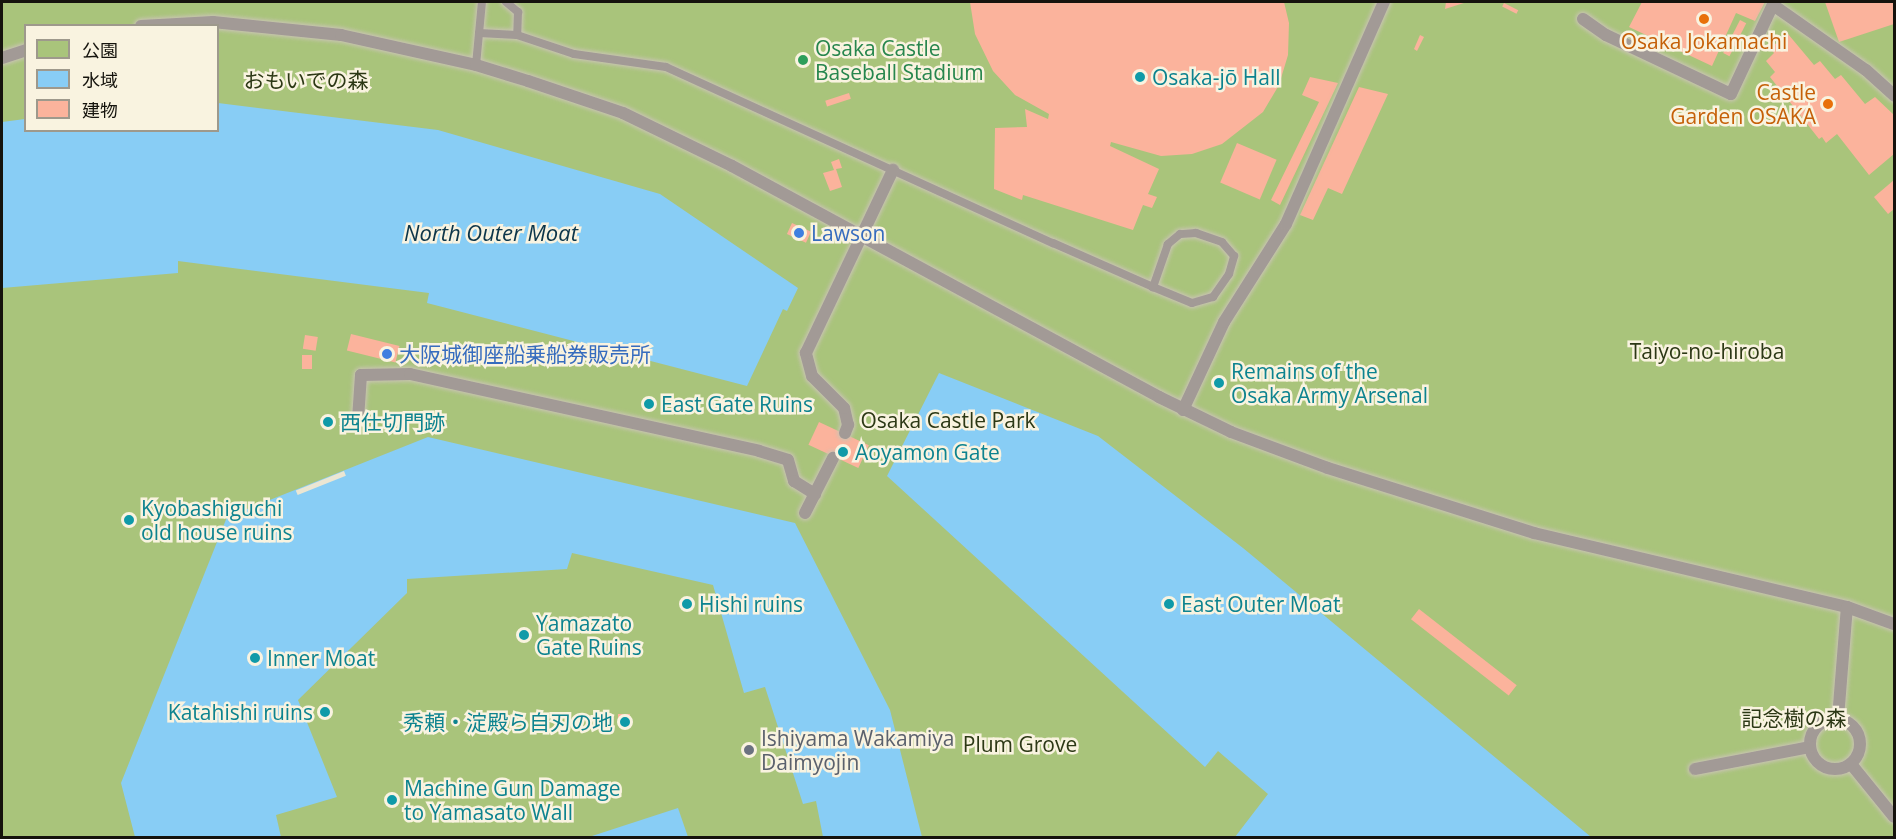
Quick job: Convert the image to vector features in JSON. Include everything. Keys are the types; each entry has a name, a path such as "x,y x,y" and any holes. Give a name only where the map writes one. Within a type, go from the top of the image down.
{"street":[{"path":"1183,410 1224,322 1286,224 1383,2"},
{"path":"1583,19 1606,35 1731,94 1773,3 1857,64 1894,95"},
{"path":"219,25 246,24 341,35 476,65 623,113 860,236 1183,410 1328,468 1534,533 1847,607 1894,624"},
{"path":"2,58 24,51"},
{"path":"845,434 848,425 844,408 812,376 807,353 893,170"},
{"path":"358,420 361,375 410,374 759,451 788,460 794,481 815,494"},
{"path":"805,513 833,458"},
{"path":"1838,718 1847,607"},
{"path":"1838,718 1848,721 1860,737 1861,747 1851,764 1841,768 1821,765 1810,747 1817,726 1838,718"},
{"path":"1695,769 1810,747"},
{"path":"1851,764 1894,817"}],"lane":[{"path":"476,65 482,2"},
{"path":"507,2 518,12 517,35"},
{"path":"479,33 517,35 574,54 666,67 1153,287 1192,303 1213,297 1229,274 1234,256 1222,242 1196,233 1180,234 1168,244 1153,287"}],"green space":[{"name":"Osaka Castle Park","path":"2,2 1894,2 1894,837 2,838"}],"water":[{"name":"North Outer Moat","path":"219,103 438,130 660,194 798,288 787,311 783,309 747,386 427,303 429,293 178,261 178,273 2,288 2,122 24,119 24,132 219,132"},
{"name":"East Outer Moat","path":"939,373 1098,436 1243,548 1591,837 1235,837 1268,794 1218,751 1205,767 887,476"},
{"name":"Inner Moat","path":"428,437 795,523 890,710 922,837 823,837 816,801 803,804 765,687 744,693 713,585 572,553 567,569 407,579 407,593 298,700 337,797 276,815 281,837 135,837 121,783 227,517"},
{"path":"678,808 688,837 589,837"}],"pier":[{"path":"344,471 346,476 298,495 296,490"}],"building":[{"name":"Osaka-jō Hall","path":"970,2 1284,2 1289,23 1288,55 1279,85 1263,112 1222,144 1192,154 1161,156 1111,142 1110,146 1159,169 1148,194 1157,197 1152,208 1143,205 1133,230 1023,195 1022,200 994,189 995,128 1027,127 1025,109 1048,119 1049,114 1015,95 993,71 975,34"},
{"path":"1446,2 1467,2 1445,9"},
{"path":"1642,2 1765,2 1755,21 1736,13 1712,66 1629,27"},
{"path":"1825,2 1894,2 1894,24 1839,42"},
{"path":"1504,3 1518,10 1516,14 1502,7"},
{"path":"1740,20 1746,23 1729,56 1723,53"},
{"name":"Castle Garden OSAKA","path":"1788,34 1814,65 1820,61 1835,79 1841,75 1865,104 1875,97 1894,115 1894,154 1869,175 1837,134 1826,143 1822,137 1819,139 1770,77 1775,72 1766,61 1774,53 1770,48"},
{"path":"1420,35 1424,37 1417,51 1414,49"},
{"path":"1310,77 1338,83 1280,205 1271,200 1319,102 1302,95"},
{"path":"1359,87 1388,94 1342,194 1328,188 1313,220 1300,215"},
{"path":"849,93 851,99 827,106 825,101"},
{"path":"1237,143 1277,160 1260,199 1220,183"},
{"path":"839,159 842,168 836,169 842,187 830,191 823,173 834,170 831,162"},
{"path":"1894,180 1894,209 1888,214 1874,197"},
{"name":"Lawson","path":"792,223 811,232 806,243 787,234"},
{"path":"351,334 400,346 395,363 347,350"},
{"path":"305,335 318,337 316,351 303,349"},
{"path":"302,355 312,355 312,369 302,369"},
{"name":"Aoyamon Gate","path":"819,422 869,445 858,468 808,445"},
{"path":"1419,609 1517,685 1509,696 1411,619"},
{"path":"618,714 630,714 630,724 618,724"}],"place":[{"name":"Osaka Jokamachi","path":"1704,19"},
{"name":"Osaka Castle Baseball Stadium","path":"803,60"},
{"name":"Osaka-jō Hall","path":"1140,77"},
{"name":"Castle Garden OSAKA","path":"1828,104"},
{"name":"Lawson","path":"799,233"},
{"name":"大阪城御座船乗船券販売所","path":"387,354"},
{"name":"Remains of the Osaka Army Arsenal","path":"1219,383"},
{"name":"East Gate Ruins","path":"649,404"},
{"name":"西仕切門跡","path":"328,422"},
{"name":"Aoyamon Gate","path":"843,452"},
{"name":"Kyobashiguchi old house ruins","path":"129,520"},
{"name":"Hishi ruins","path":"687,604"},
{"name":"East Outer Moat","path":"1169,604"},
{"name":"Yamazato Gate Ruins","path":"524,635"},
{"name":"Inner Moat","path":"255,658"},
{"name":"Katahishi ruins","path":"325,712"},
{"name":"秀頼・淀殿ら自刃の地","path":"625,722"},
{"name":"Ishiyama Wakamiya Daimyojin","path":"749,750"},
{"name":"Machine Gun Damage to Yamasato Wall","path":"392,800"}],"park label":[{"name":"おもいでの森","path":"306,80"},
{"name":"Taiyo-no-hiroba","path":"1707,351"},
{"name":"記念樹の森","path":"1794,718"},
{"name":"Plum Grove","path":"1020,744"}]}
